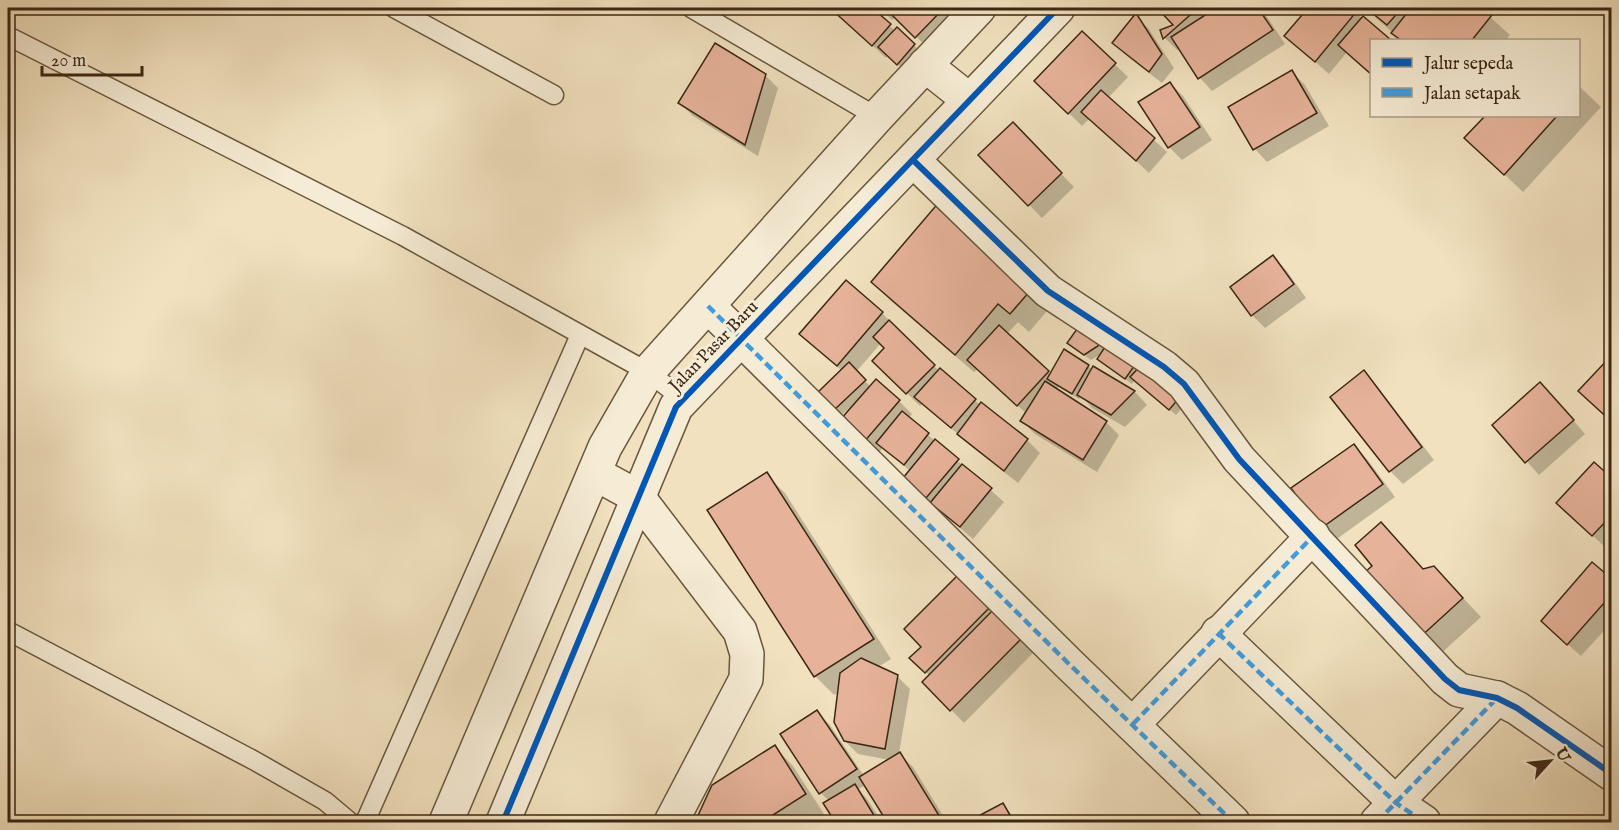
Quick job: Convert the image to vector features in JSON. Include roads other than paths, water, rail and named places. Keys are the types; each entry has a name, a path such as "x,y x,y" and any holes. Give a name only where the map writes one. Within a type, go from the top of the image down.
{"street":[{"name":"Jalan Pasar Baru","path":"446,822 605,447 648,372 877,117 979,8"},
{"name":"Jalan Pasar Baru","path":"506,814 675,406 1058,8"},
{"path":"925,65 969,100"},
{"path":"913,160 1048,291 1164,367 1184,384 1239,459 1445,679 1460,690 1497,698 1517,708 1611,774"},
{"path":"708,306 1068,663 1233,822"},
{"path":"594,473 638,497 740,631 747,654 746,679 671,822"},
{"path":"1133,724 1313,536"},
{"path":"1218,633 1386,813 1424,822"},
{"path":"1386,813 1497,698"},
{"path":"462,785 506,814"}],"lane":[{"path":"394,8 554,95"},
{"path":"691,8 877,117"},
{"path":"8,36 403,236 648,372 683,399"},
{"path":"365,822 580,335"},
{"path":"8,631 255,761 325,801 350,822"}]}
